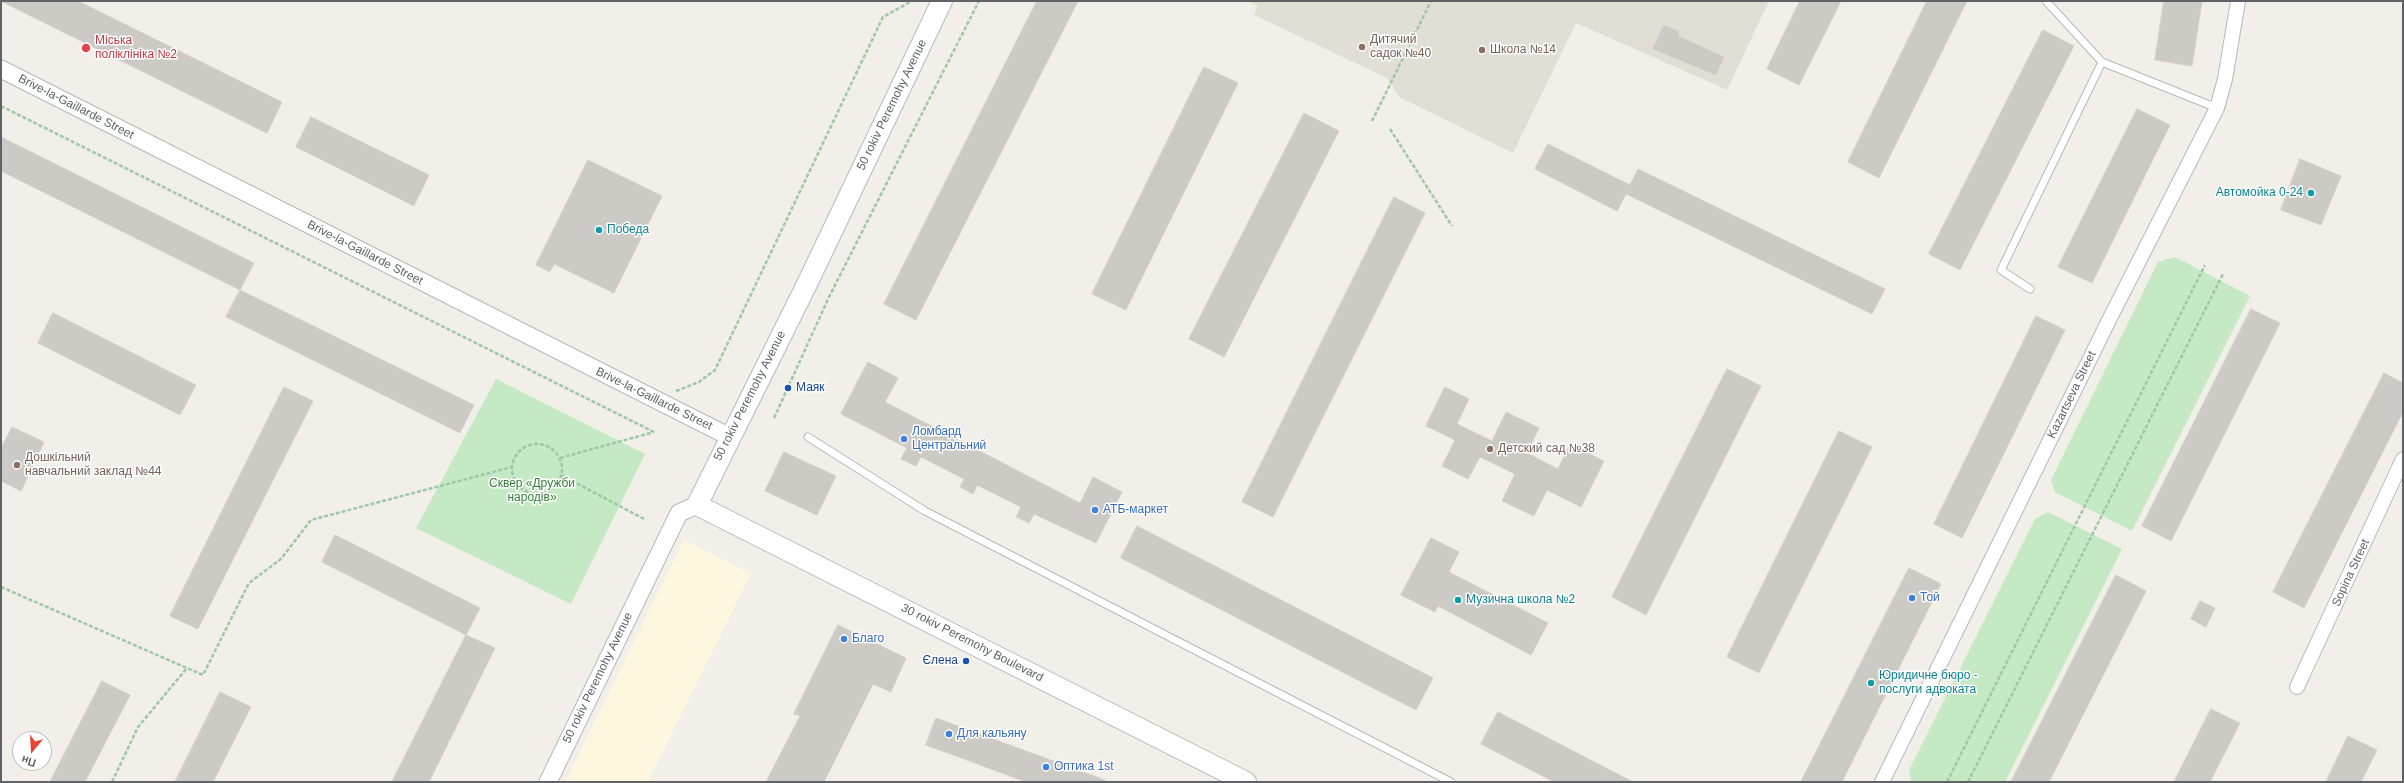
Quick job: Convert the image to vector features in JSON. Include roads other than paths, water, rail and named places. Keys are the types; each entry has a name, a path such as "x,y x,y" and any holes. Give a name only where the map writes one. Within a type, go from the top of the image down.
{"main road":[{"name":"50 rokiv Peremohy Avenue","path":"696,504 806,286 942,1"},
{"name":"30 rokiv Peremohy Boulevard","path":"696,504 1246,782"}],"street":[{"name":"Kazartseva Street","path":"1882,782 2105,329 2217,108 2225,79 2238,1"},
{"name":"Brive-la-Gaillarde Street","path":"1,69 730,437"},
{"name":"Sopina Street","path":"2298,687 2401,473 2403,459"},
{"name":"50 rokiv Peremohy Avenue","path":"548,782 678,514 696,504"}],"lane":[{"path":"2046,1 2102,62 2217,108"},
{"path":"2030,289 2001,270 2102,62"},
{"path":"808,437 925,511 1451,782"}],"place":[{"name":"Дитячий садок №40","path":"1362,47"},
{"name":"Міська поліклініка №2","path":"86,48"},
{"name":"Школа №14","path":"1482,50"},
{"name":"Автомойка 0-24","path":"2311,193"},
{"name":"Победа","path":"599,230"},
{"name":"Маяк","path":"788,388"},
{"name":"Ломбард Центральний","path":"904,439"},
{"name":"Детский сад №38","path":"1490,449"},
{"name":"Дошкільний навчальний заклад №44","path":"17,465"},
{"name":"АТБ-маркет","path":"1095,510"},
{"name":"Той","path":"1912,598"},
{"name":"Музична школа №2","path":"1458,600"},
{"name":"Благо","path":"844,639"},
{"name":"Єлена","path":"966,661"},
{"name":"Юридичне бюро - послуги адвоката","path":"1871,683"},
{"name":"Для кальяну","path":"949,734"},
{"name":"Оптика 1st","path":"1046,767"}],"park label":[{"name":"Сквер «Дружби народів»","path":"532,491"}]}
